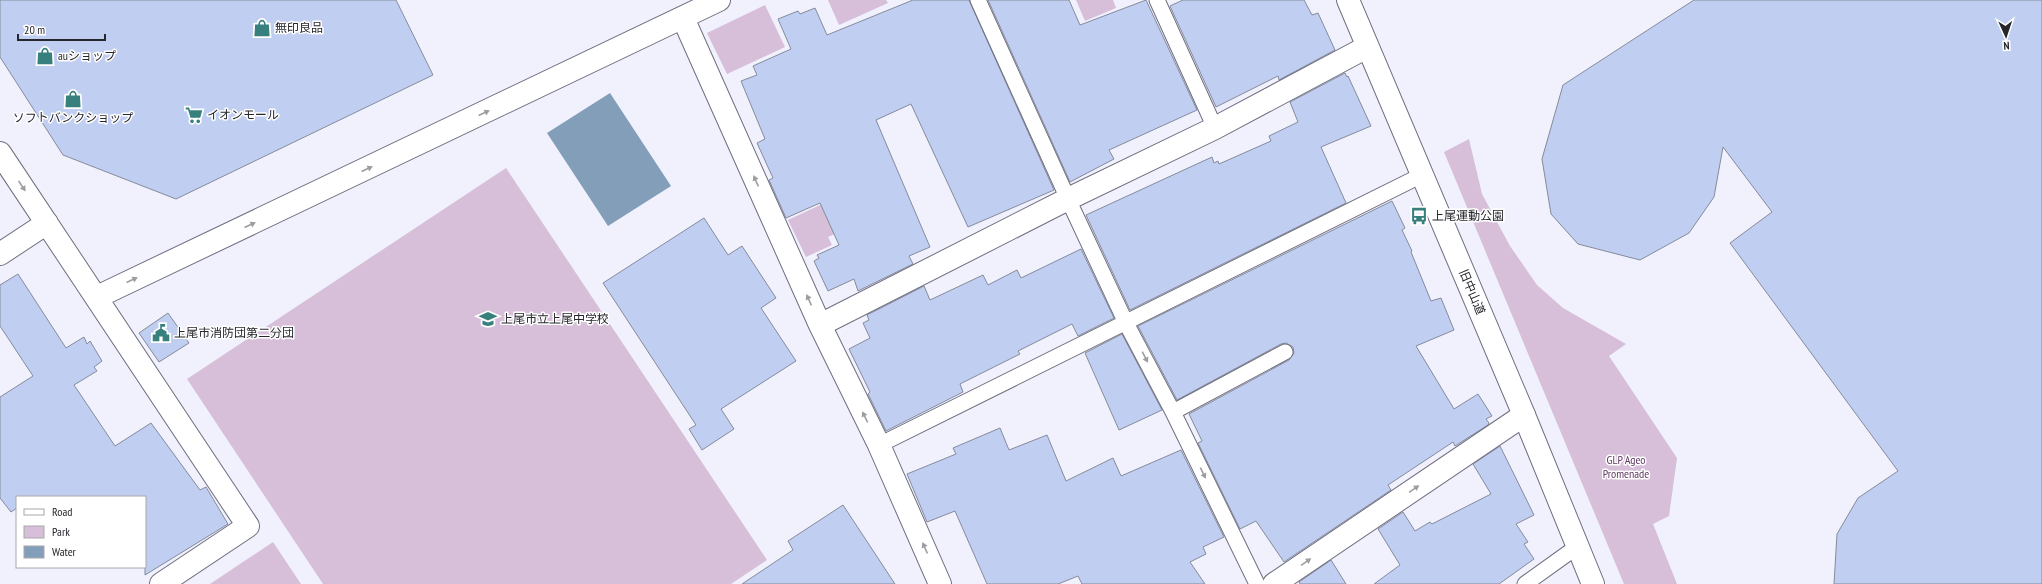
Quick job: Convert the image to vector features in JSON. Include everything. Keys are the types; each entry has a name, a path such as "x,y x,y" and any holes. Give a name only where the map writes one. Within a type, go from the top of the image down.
{"street":[{"path":"97,297 719,0"},
{"name":"旧中山道","path":"1348,0 1524,415 1593,584"},
{"path":"683,18 820,325 879,445 940,584"},
{"path":"820,325 1068,199 1215,128 1367,47"},
{"path":"0,153 248,526 161,584"},
{"path":"0,254 47,223"},
{"path":"1274,584 1524,415"}],"lane":[{"path":"978,0 1126,323 1173,412 1257,584"},
{"path":"1157,0 1215,128"},
{"path":"879,445 1422,175"},
{"path":"1173,412 1285,352"},
{"path":"1525,584 1578,546"}],"green space":[{"path":"828,0 886,0 888,3 839,25"},
{"path":"1076,0 1113,0 1116,8 1085,21"},
{"path":"765,5 785,47 727,74 707,33"},
{"name":"GLP Ageo Promenade","path":"1469,139 1482,194 1510,246 1537,285 1563,308 1626,344 1609,356 1677,458 1669,516 1653,524 1677,584 1624,584 1444,152"},
{"path":"506,168 767,560 731,584 323,584 187,379"},
{"path":"852,190 851,227 828,237 832,245 806,257 788,220"},
{"path":"273,542 301,584 210,584"}],"water":[{"path":"610,93 671,186 608,226 547,133"}],"building":[{"name":"イオンモール","path":"0,0 396,0 433,75 176,199 63,155 0,57"},
{"path":"913,0 969,0 1054,190 968,227 911,104 876,120 930,247 909,256 913,264 858,291 854,279 828,291 814,261 819,258 817,255 839,245 820,203 786,218 769,180 773,178 757,143 765,139 741,81 757,75 753,66 791,49 778,19 798,11 800,14 815,8 827,35"},
{"path":"988,0 1069,0 1080,25 1146,0 1197,110 1109,150 1114,159 1070,182"},
{"path":"1183,0 1304,0 1312,15 1318,13 1335,50 1279,80 1278,76 1216,107 1170,6"},
{"path":"1694,0 2042,0 2042,584 1834,584 1837,534 1858,498 1898,471 1730,243 1772,212 1723,147 1714,197 1689,233 1640,260 1578,244 1551,214 1542,159 1563,85"},
{"path":"1345,73 1347,77 1348,76 1371,126 1321,147 1346,203 1130,310 1086,215 1212,157 1214,163 1218,161 1219,164 1271,141 1269,136 1298,122 1290,102"},
{"path":"1392,201 1405,228 1402,230 1412,251 1411,252 1431,301 1441,298 1454,330 1416,346 1454,409 1478,394 1492,416 1486,419 1489,423 1488,425 1455,446 1453,442 1388,485 1391,490 1284,562 1256,521 1240,529 1198,443 1202,441 1189,414 1289,360 1294,353 1293,347 1286,343 1281,344 1177,400 1138,326"},
{"path":"704,218 728,255 742,246 776,298 761,308 796,361 721,409 734,429 702,450 689,429 696,425 603,283"},
{"path":"1081,249 1114,318 1078,336 1072,324 1018,351 1020,354 960,384 963,392 886,431 868,394 870,392 849,349 870,338 863,323 869,320 867,315 924,286 930,300 983,275 988,285 1017,270 1021,278"},
{"path":"18,274 66,348 84,337 87,344 90,341 102,361 94,367 97,371 74,385 115,446 151,423 200,490 206,487 228,524 145,575 146,496 16,496 16,509 11,512 0,498 0,397 33,376 0,326 0,285"},
{"path":"168,313 189,343 159,362 139,333"},
{"path":"1122,334 1162,410 1119,430 1085,353"},
{"path":"1000,428 1009,450 1047,435 1066,481 1113,458 1121,476 1181,450 1224,537 1203,547 1206,554 1190,562 1205,584 1082,584 1078,576 1058,584 987,584 955,511 927,522 907,474 956,454 953,448"},
{"path":"1500,446 1534,515 1516,524 1528,542 1524,544 1534,559 1499,584 1374,584 1400,565 1378,529 1403,512 1415,531 1430,522 1432,524 1491,494 1473,464"},
{"path":"843,505 895,584 742,584 793,550 788,541"},
{"path":"1331,560 1346,584 1300,584 1299,582"}],"place":[{"name":"無印良品","path":"262,28"},
{"name":"auショップ","path":"45,56"},
{"name":"ソフトバンクショップ","path":"73,99"},
{"name":"イオンモール","path":"194,115"},
{"name":"上尾運動公園","path":"1419,216"},
{"name":"上尾市立上尾中学校","path":"488,319"},
{"name":"上尾市消防団第二分団","path":"161,333"}]}
